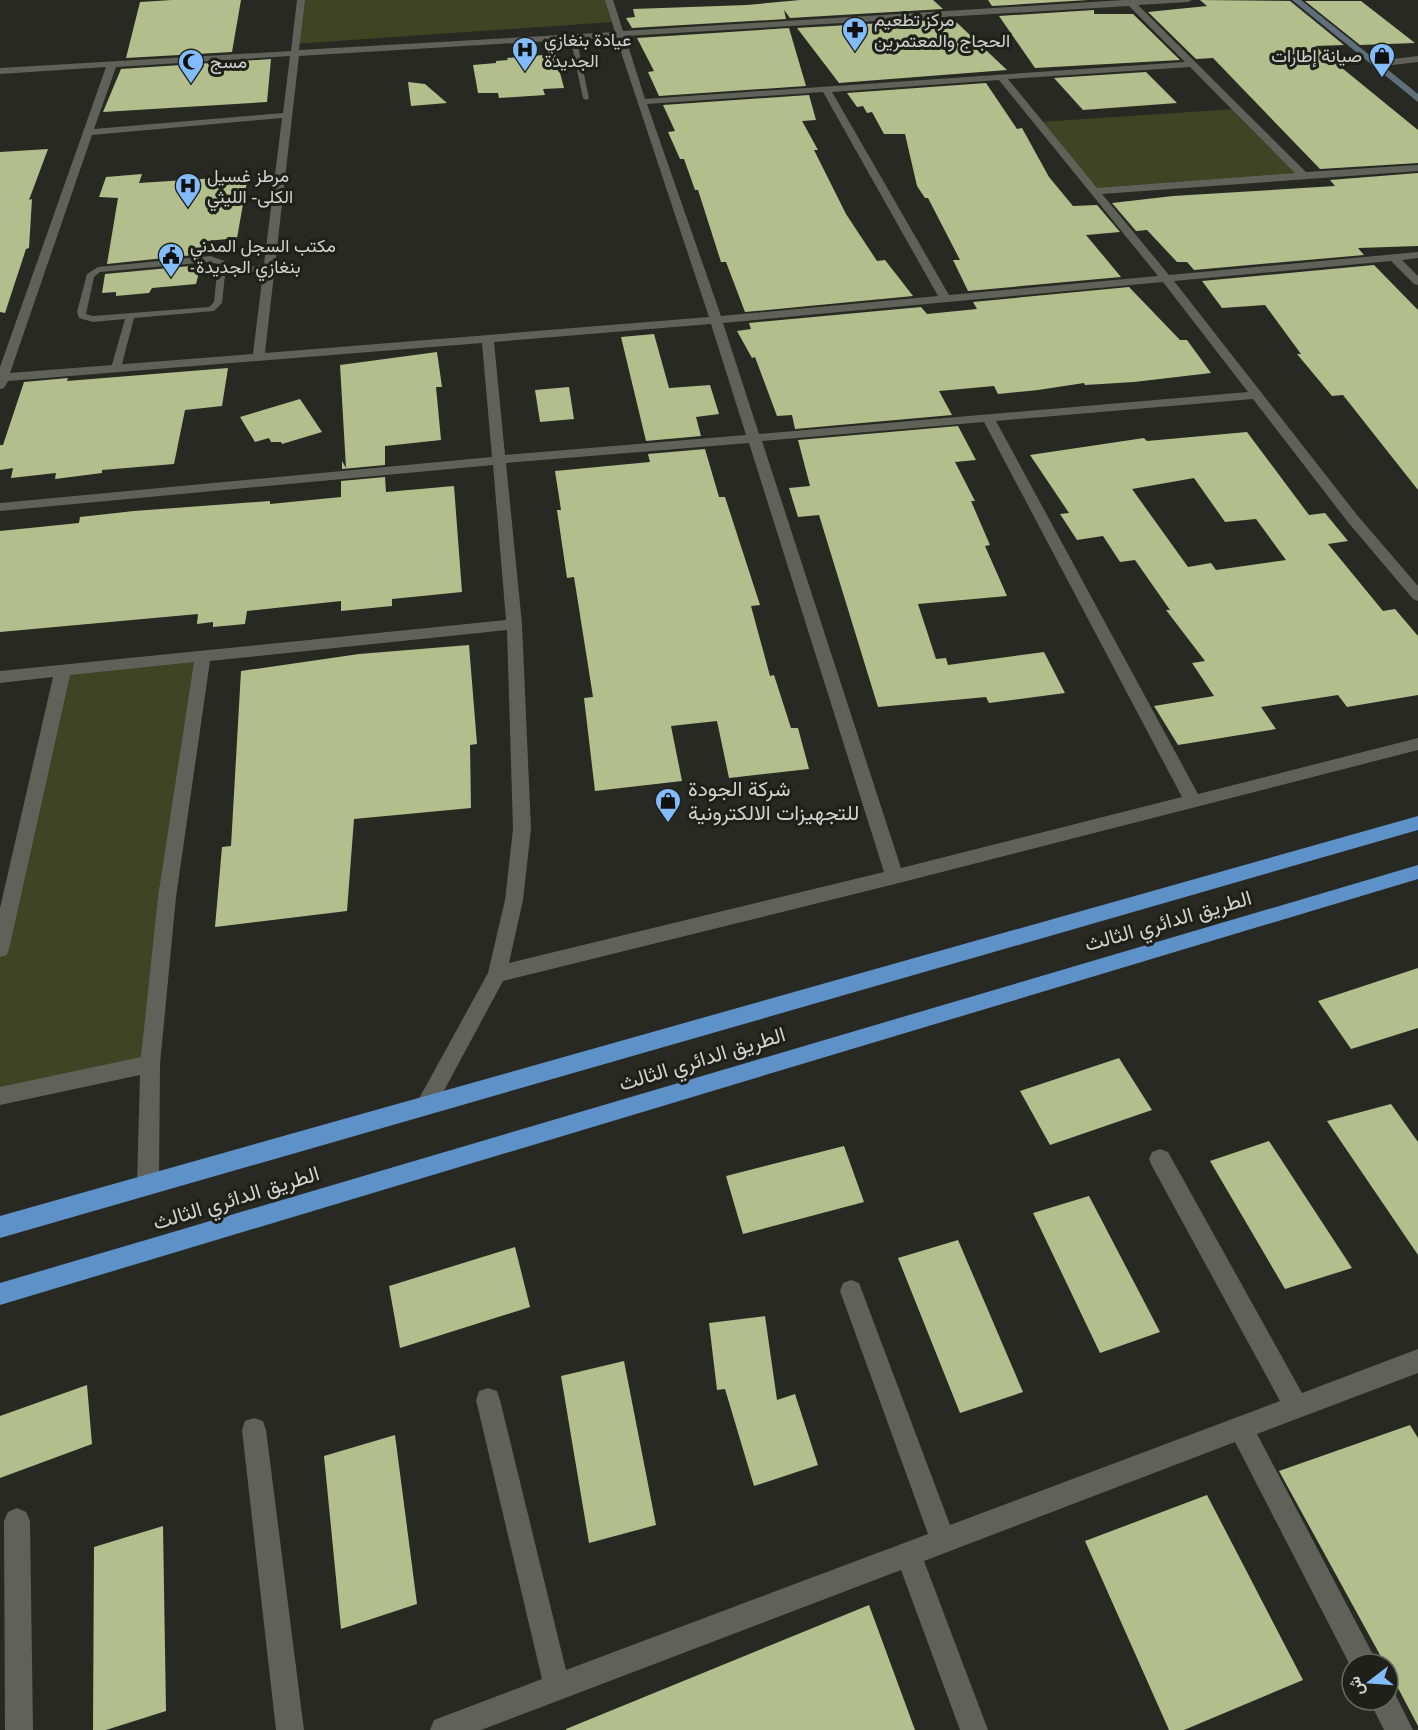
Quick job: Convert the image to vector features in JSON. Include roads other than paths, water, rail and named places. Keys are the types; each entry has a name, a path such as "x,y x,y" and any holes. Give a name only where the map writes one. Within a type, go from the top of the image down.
{"highway":[{"name":"الطريق الدائري الثالث","path":"0,1227 1418,823"},
{"name":"الطريق الدائري الثالث","path":"0,1294 1418,872"}],"main road":[{"path":"1296,0 1417,96"}],"street":[{"path":"259,356 301,0"},
{"path":"609,0 641,102 716,320 895,877"},
{"path":"964,0 975,13"},
{"path":"0,71 1188,0"},
{"path":"1130,2 1303,175"},
{"path":"1376,64 1418,59"},
{"path":"111,64 1,380 116,368 716,320 1418,255"},
{"path":"641,102 1191,64"},
{"path":"1002,78 1167,280 1352,518 1418,596"},
{"path":"826,90 946,299"},
{"path":"88,132 288,115"},
{"path":"1095,191 1418,168"},
{"path":"1393,257 1418,282"},
{"path":"426,1104 497,974 514,900 522,829 514,624 488,337"},
{"path":"0,507 752,437 1257,395"},
{"path":"988,417 1193,801"},
{"path":"0,677 514,624"},
{"path":"147,1184 150,1064 167,897 203,656"},
{"path":"0,949 63,670"},
{"path":"497,974 895,877 1418,744"},
{"path":"0,1096 150,1064"},
{"path":"1160,1159 1296,1407"},
{"path":"850,1291 943,1541"},
{"path":"444,1730 1418,1361"},
{"path":"488,1400 557,1687"},
{"path":"1241,1428 1358,1652"},
{"path":"254,1430 290,1730"},
{"path":"16,1521 19,1730"},
{"path":"908,1554 974,1730"},
{"path":"1389,1712 1399,1730"}],"lane":[{"path":"573,37 586,98"},
{"path":"210,259 222,263 221,273 218,303 211,309 130,317 93,319 82,316 81,312 93,273 104,269 210,259"},
{"path":"221,273 270,267"},
{"path":"116,368 130,317"}],"place":[{"name":"مركز تطعيم الحجاج والمعتمرين","path":"855,53"},
{"name":"عيادة بنغازي الجديدة","path":"525,73"},
{"name":"صيانة إطارات","path":"1382,79"},
{"name":"مسج","path":"191,85"},
{"name":"مرطز غسيل الكلى- الليثي","path":"188,209"},
{"name":"مكتب السجل المدني -بنغازي الجديدة","path":"171,279"},
{"name":"شركة الجودة للتجهيزات الالكترونية","path":"668,824"}]}
